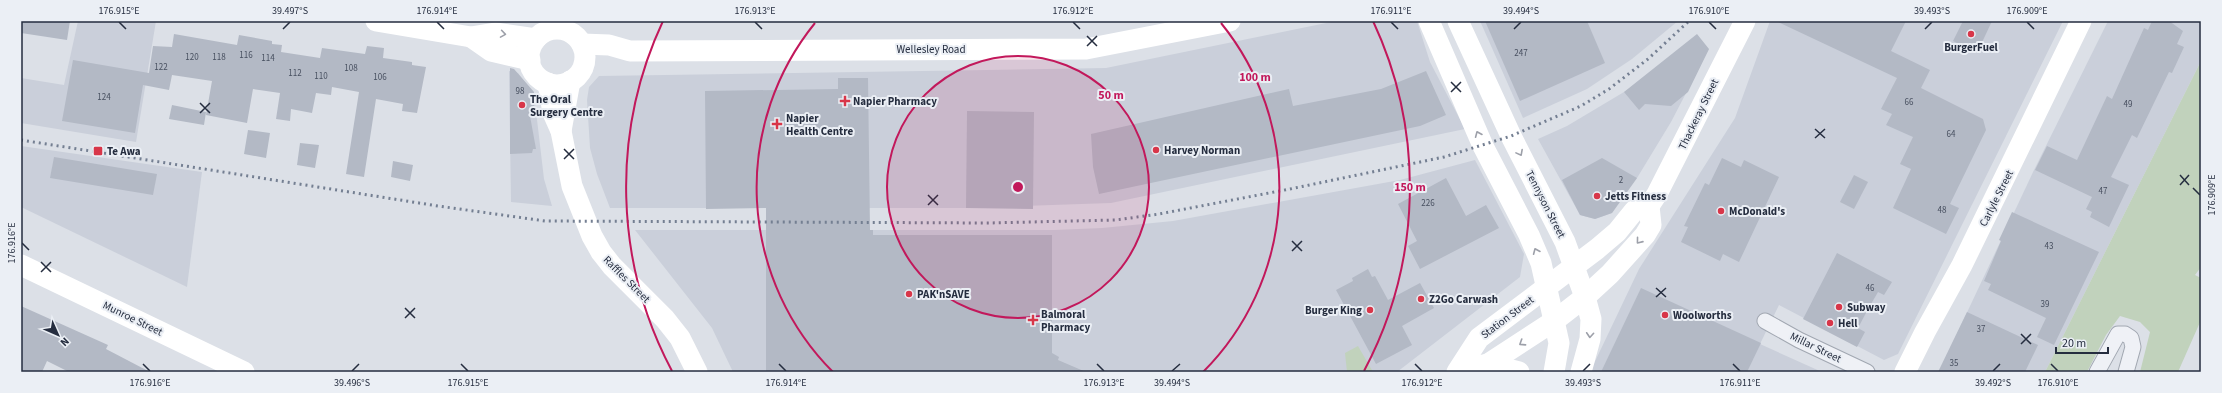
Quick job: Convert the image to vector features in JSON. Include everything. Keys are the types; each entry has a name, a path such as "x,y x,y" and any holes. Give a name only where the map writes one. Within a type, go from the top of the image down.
{"main road":[{"path":"376,21 471,37 495,33 536,39"},
{"name":"Wellesley Road","path":"582,44 609,45 630,51 1086,49 1230,21"},
{"path":"1429,21 1483,146 1529,235 1541,263 1559,343 1554,372"},
{"name":"Tennyson Street","path":"1458,21 1511,136 1548,206 1585,297 1590,319 1590,339 1581,372"},
{"name":"Thackeray Street","path":"1649,206 1660,189 1745,21"},
{"name":"Carlyle Street","path":"1905,372 1962,265 2081,21"},
{"path":"561,29 570,31 577,36 582,44 585,58 584,65 579,74 570,81 555,84 548,83 539,78 533,70 530,60 530,52 536,39 542,33 561,29"},
{"path":"471,37 491,51 530,60"},
{"path":"1444,55 1468,44"},
{"name":"Wellesley Road","path":"584,65 609,59 630,51"},
{"name":"Raffles Street","path":"561,131 570,81"},
{"name":"Raffles Street","path":"548,83 553,113 561,131 572,186 601,252 612,266 666,319 680,338 697,372"},
{"path":"1547,288 1574,268 1617,232 1634,211 1649,206 1651,225 1629,254 1585,297 1554,321"},
{"name":"Munroe Street","path":"21,265 243,372"},
{"name":"Station Street","path":"1458,371 1479,338 1547,288"},
{"name":"Station Street","path":"1458,371 1488,364 1554,321"},
{"path":"1488,364 1519,372"}],"street":[{"name":"Millar Street","path":"1765,321 1799,340 1867,372"},
{"path":"2097,372 2118,334 2125,334 2131,338 2133,347 2126,372"}],"shaded area":[{"path":"78,21 156,21 136,142 21,123 21,78 64,85"},
{"path":"1336,21 1417,21 1430,62 1465,129 1111,203 966,208 610,208 597,174 590,148 587,100 589,87 599,76 1106,68"},
{"path":"1480,21 1678,21 1632,59 1587,89 1523,118"},
{"path":"1770,21 2063,21 1898,354 1884,360 1779,305 1760,344 1822,372 1590,372 1639,269 1735,118"},
{"path":"2108,21 2201,21 2201,61 2045,372 1939,372 2034,170"},
{"path":"1709,49 1671,122 1637,178 1612,213 1595,219 1580,215 1538,139 1567,126 1624,92"},
{"path":"509,71 518,73 534,94 544,179 552,206 511,202"},
{"path":"21,146 202,172 187,287 21,207"},
{"path":"1475,160 1524,254 1520,277 1397,372 733,372 712,328 635,230 1054,230 1102,228 1173,221 1400,180"}],"green space":[{"path":"2201,61 2201,267 2195,275 2201,278 2201,320 2178,372 2140,372 2150,332 2140,322 2120,316 2106,335 2087,372 2045,372"},
{"path":"1358,346 1373,372 1347,372 1345,353"}],"building":[{"path":"21,21 70,21 67,40 21,33"},
{"path":"1485,21 1587,21 1605,63 1520,101"},
{"path":"1776,21 1906,21 1891,51 1930,70 1921,88 1983,119 1986,130 1950,204 1959,208 1946,234 1893,208 1911,169 1900,164 1913,137 1886,125 1892,114 1881,109 1897,78"},
{"name":"BurgerFuel","path":"1963,21 1992,21 1977,53 1953,41"},
{"path":"2152,21 2169,21 2183,31 2177,44 2184,47 2172,73 2169,72 2137,138 2132,135 2111,177 2129,185 2109,227 2090,217 2092,212 2086,209 2092,197 2035,170 2047,146 2077,160 2107,96 2112,99 2144,28 2148,30"},
{"path":"174,34 237,45 239,35 272,41 272,44 282,45 281,52 320,58 322,48 365,54 367,46 384,48 383,58 412,62 412,65 426,67 417,113 402,111 403,104 376,99 364,177 346,174 359,92 332,87 331,95 316,93 312,113 291,109 290,121 276,119 280,93 253,89 247,123 206,115 212,81 172,75 169,90 143,85 135,133 62,121 73,60 149,73 153,46 172,47"},
{"path":"1697,34 1709,49 1688,92 1671,106 1645,104 1639,110 1624,92"},
{"path":"510,68 514,69 534,92 534,117 530,116 536,149 533,149 532,153 510,154"},
{"path":"1426,71 1446,115 1420,126 1099,194 1093,167 1091,134 1289,89 1293,106 1381,89"},
{"name":"PAK'nSAVE","path":"838,78 868,78 870,230 873,230 873,235 1052,235 1052,353 1059,357 1058,360 1086,372 766,372 766,208 706,209 705,91 838,89"},
{"path":"172,105 206,112 204,125 169,119"},
{"path":"967,111 1034,112 1033,209 966,208"},
{"path":"248,130 270,133 266,158 244,154"},
{"path":"300,143 319,145 315,168 297,165"},
{"path":"54,157 157,174 153,195 50,178"},
{"name":"Jetts Fitness","path":"1602,158 1637,178 1612,213 1595,219 1580,215 1562,180"},
{"name":"McDonald's","path":"1722,158 1741,167 1744,160 1779,177 1739,262 1723,254 1720,261 1681,242 1688,227 1684,226 1705,183 1709,185"},
{"path":"393,161 413,165 410,181 391,177"},
{"path":"1854,175 1868,182 1854,209 1840,202"},
{"path":"1446,178 1466,216 1486,205 1499,228 1420,269 1408,246 1417,241 1398,204"},
{"path":"2012,212 2099,252 2054,345 2037,337 2046,318 1988,290 1991,284 1984,281 2001,241 1999,240"},
{"path":"1837,253 1892,282 1884,295 1878,292 1867,311 1858,328 1865,332 1857,347 1803,319"},
{"name":"Burger King","path":"1368,269 1372,277 1375,276 1388,300 1420,283 1434,308 1402,326 1412,345 1376,364 1336,290 1353,281 1352,278"},
{"name":"Woolworths","path":"1641,288 1761,343 1747,372 1601,372"},
{"path":"21,306 108,345 106,349 150,372 69,372 47,361 42,372 21,372"},
{"path":"1967,312 2038,345 2025,372 1938,372"}],"railway":[{"path":"21,140 438,206 545,221 988,223 1116,220 1159,214 1290,189 1444,157 1511,136 1581,106 1609,89 1648,59 1689,21"}],"place":[{"name":"BurgerFuel","path":"1971,34"},
{"name":"Napier Pharmacy","path":"845,101"},
{"name":"The Oral Surgery Centre","path":"522,105"},
{"name":"Napier Health Centre","path":"777,124"},
{"name":"Harvey Norman","path":"1156,150"},
{"name":"Te Awa","path":"98,151"},
{"name":"Jetts Fitness","path":"1597,196"},
{"name":"McDonald's","path":"1721,211"},
{"name":"PAK'nSAVE","path":"909,294"},
{"name":"Z2Go Carwash","path":"1421,299"},
{"name":"Subway","path":"1839,307"},
{"name":"Burger King","path":"1370,310"},
{"name":"Woolworths","path":"1665,315"},
{"name":"Balmoral Pharmacy","path":"1033,320"},
{"name":"Hell","path":"1830,323"}]}
